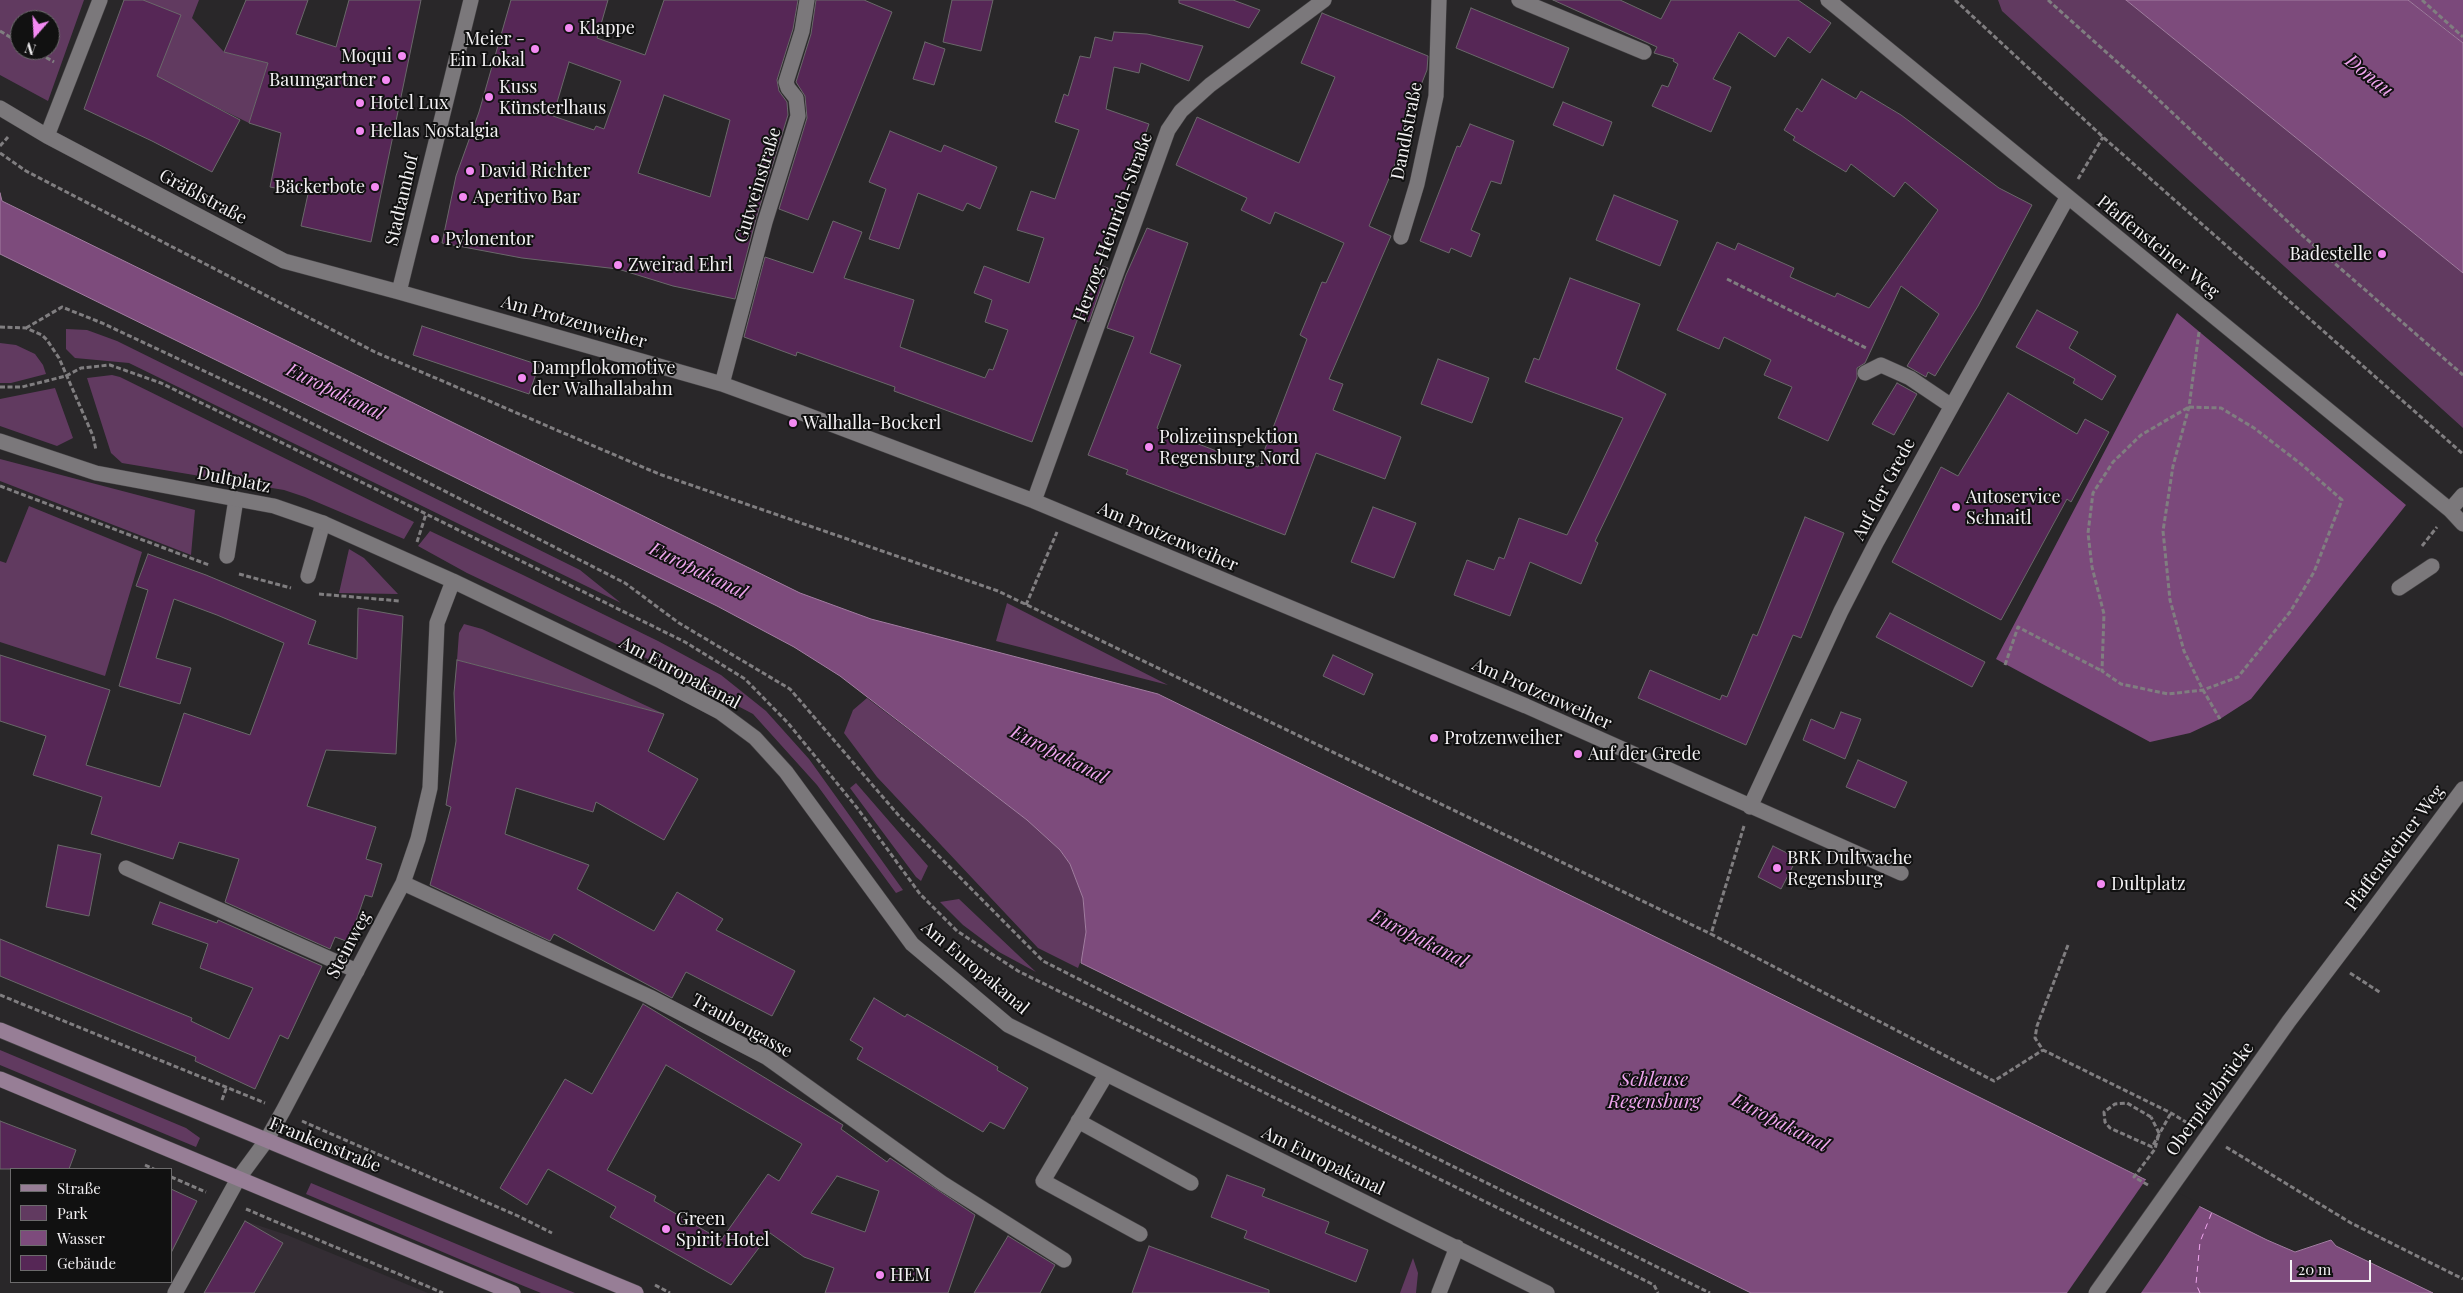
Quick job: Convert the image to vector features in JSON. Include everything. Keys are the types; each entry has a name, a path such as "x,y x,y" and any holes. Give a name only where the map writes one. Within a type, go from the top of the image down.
{"main road":[{"name":"Frankenstraße","path":"0,1030 636,1293"},
{"path":"0,1079 513,1293"}],"street":[{"path":"48,136 100,0"},
{"name":"Stadtamhof","path":"399,292 471,0"},
{"name":"Gutweinstraße","path":"722,384 765,222 798,116 796,98 786,82 802,31 807,0"},
{"name":"Herzog-Heinrich-Straße","path":"1034,501 1168,130 1181,111 1210,85 1324,0"},
{"name":"Dandlstraße","path":"1401,237 1417,184 1436,96 1439,0"},
{"path":"1518,0 1644,52"},
{"name":"Pfaffensteiner Weg","path":"1828,0 2067,198 2450,510 2463,524"},
{"name":"Gräßlstraße","path":"0,108 48,136 284,261 399,292"},
{"name":"Auf der Grede","path":"1750,807 1841,611 1950,405 2067,198"},
{"name":"Am Protzenweiher","path":"399,292 722,384 1034,501 1526,706 1901,874"},
{"path":"1864,373 1881,365 1910,378 1950,405"},
{"name":"Dultplatz","path":"0,441 96,473 274,506 323,523 453,581"},
{"path":"2450,510 2463,495"},
{"path":"227,556 236,499"},
{"path":"308,576 323,523"},
{"path":"2400,588 2432,566"},
{"name":"Steinweg","path":"175,1293 238,1179 266,1141 403,883 418,839 430,788 437,623 453,581"},
{"name":"Am Europakanal","path":"453,581 661,681 720,712 755,738 786,772 912,944 1008,1024 1547,1293"},
{"name":"Pfaffensteiner Weg","path":"2358,930 2463,789"},
{"path":"126,868 356,971"},
{"name":"Traubengasse","path":"403,883 650,997 766,1057 942,1183 1064,1260"},
{"name":"Oberpfalzbrücke","path":"2096,1293 2358,930"},
{"path":"1106,1074 1043,1181 1140,1234"},
{"path":"1078,1122 1191,1183"},
{"path":"1439,1293 1457,1247"}],"path":[{"path":"1955,0 2103,137 2463,454"},
{"path":"2048,0 2144,86 2302,235 2463,375"},
{"path":"2422,0 2463,37"},
{"path":"0,146 8,137"},
{"path":"2067,198 2103,137"},
{"path":"0,153 26,172 375,352 659,474 998,591 1712,934 1994,1081 2042,1050"},
{"path":"1727,279 1870,350 1881,365"},
{"path":"26,328 62,307 102,323 268,401 625,583 679,623 790,689 900,817 1043,961 1284,1083 1710,1293"},
{"path":"2203,307 2188,407 2173,466 2163,531 2170,600 2184,651 2220,719"},
{"path":"0,327 34,330 47,340 59,358 93,436 96,473"},
{"path":"0,387 22,387 66,376 81,368 110,365 161,383 685,642 745,679 788,723 858,809 920,894 957,931 1018,971 1654,1285 1658,1293"},
{"path":"2005,665 2018,627 2102,671 2121,684 2168,694 2203,690 2238,677 2290,612 2314,572 2342,500 2301,464 2254,428 2221,408 2188,407 2141,435 2114,462 2093,493 2088,533 2092,568 2104,614 2102,671"},
{"path":"0,486 182,556"},
{"path":"2417,553 2450,510"},
{"path":"411,561 426,514"},
{"path":"1026,605 1065,514"},
{"path":"1712,934 1750,807"},
{"path":"2068,946 2037,1026 2035,1038 2042,1050 2171,1113 2196,1128"},
{"path":"2334,963 2381,993"},
{"path":"0,995 282,1111 326,1133 518,1216 560,1237"},
{"path":"2166,1194 2134,1178 2155,1149 2160,1133 2150,1117 2127,1104 2114,1104 2104,1112 2105,1122 2110,1128 2152,1147 2171,1113"},
{"path":"2220,1143 2351,1224 2463,1280"},
{"path":"172,1177 444,1293"},
{"path":"654,1284 670,1293"}],"shaded area":[{"path":"2408,0 2463,0 2463,43 2447,30"},
{"path":"2177,313 2406,505 2251,699 2220,719 2190,733 2150,742 1996,659"},
{"path":"245,1221 287,1235 428,1293 204,1293"}],"green space":[{"path":"0,0 84,0 48,101 0,75"},
{"path":"143,0 199,0 192,18 224,52 268,63 249,123 156,78"},
{"path":"1998,0 2126,0 2463,273 2463,428 2002,11"},
{"path":"66,329 87,330 117,341 580,570 621,603 129,363 75,358 66,349"},
{"path":"0,343 16,345 35,354 43,365 46,374 11,383 0,383"},
{"path":"112,375 120,377 414,522 404,539 284,490 122,463 111,453 87,378"},
{"path":"55,388 73,438 57,446 0,426 0,399"},
{"path":"0,459 195,510 191,555 0,481"},
{"path":"29,506 142,552 105,676 0,642 0,561 6,563"},
{"path":"430,531 658,641 721,675 766,711 809,759 903,890 896,893 817,785 753,714 650,660 467,573 418,546"},
{"path":"349,549 364,558 398,594 339,593"},
{"path":"1007,603 1168,685 996,641"},
{"path":"464,624 482,629 664,714 457,660 459,633"},
{"path":"867,698 1027,820 1060,850 1070,864 1083,898 1086,932 1083,955 1078,968 1038,948 877,777 844,733 853,710"},
{"path":"856,783 928,866 921,881 916,877 850,788"},
{"path":"959,899 1036,972 999,952 963,925 940,902"},
{"path":"0,1050 186,1128 200,1138 196,1147 0,1065"},
{"path":"311,1183 575,1293 541,1293 504,1278 306,1194"},
{"path":"1413,1258 1418,1273 1416,1293 1400,1293"}],"water":[{"name":"Donau","path":"2126,0 2408,0 2463,43 2463,273"},
{"name":"Schleuse Regensburg","path":"0,193 2,201 800,593 871,619 1158,694 1715,966 2267,1240 2295,1252 2331,1240 2336,1246 2433,1293 1751,1293 1081,963 1086,932 1083,898 1070,864 1060,850 1027,820 840,676 794,647 717,606 0,254"}],"pier":[{"path":"2147,1178 2201,1204 2141,1293 2067,1293"}],"building":[{"path":"124,0 143,0 181,15 157,76 240,120 212,172 84,109"},
{"path":"246,0 308,0 296,34 336,47 349,0 421,0 371,242 301,226 308,194 270,187 281,133 249,123 268,63 224,52"},
{"path":"511,0 608,0 597,38 645,55 664,0 798,0 793,29 777,80 779,91 787,102 788,115 756,219 735,299 673,286 618,269 522,258 442,243 456,176 479,112","holes":["569,62 621,81 604,129 596,126 594,130 553,116","664,95 730,120 710,197 638,173"]},
{"path":"816,0 864,0 892,12 808,220 779,209 807,118 805,96 796,82 811,34"},
{"path":"952,0 993,0 981,51 943,42"},
{"path":"1179,0 1233,0 1260,10 1249,28 1179,3"},
{"path":"1553,0 1620,0 1661,19 1671,0 1798,0 1831,23 1810,53 1788,37 1775,57 1739,32 1713,79 1731,87 1711,132 1652,106 1662,85 1668,87 1678,64 1673,61 1674,59 1654,53 1657,47"},
{"path":"1471,8 1569,48 1553,88 1456,48"},
{"path":"1322,13 1428,56 1427,70 1401,135 1406,138 1369,226 1391,236 1329,379 1343,384 1333,410 1401,437 1385,479 1316,453 1285,535 1126,474 1128,470 1088,455 1134,337 1107,328 1126,275 1147,228 1188,243 1150,353 1181,365 1157,428 1258,467 1307,339 1300,335 1322,282 1326,283 1344,243 1275,212 1270,224 1241,210 1247,198 1176,165 1197,117 1299,163 1335,77 1301,63"},
{"path":"1114,32 1147,34 1203,46 1189,81 1141,63 1139,73 1114,67 1106,109 1149,124 1100,265 1108,268 1089,322 1078,318 1032,442 894,391 895,387 797,352 796,356 744,337 765,257 813,273 833,221 862,232 844,278 914,300 900,347 985,378 989,369 993,370 1008,330 985,322 992,300 974,293 984,266 1029,283 1044,238 1017,230 1031,191 1055,199 1079,130 1055,122 1064,94 1068,96 1080,56 1090,58 1095,37 1112,41"},
{"path":"925,42 945,49 934,85 913,79"},
{"path":"1822,79 1856,99 1861,91 1901,115 1999,188 2032,205 1978,306 1935,376 1928,372 1926,377 1907,366 1939,314 1901,286 1865,363 1857,368 1857,378 1828,441 1778,418 1792,387 1764,375 1771,360 1724,337 1719,349 1677,330 1717,242 1735,250 1738,243 1794,268 1790,277 1835,297 1837,293 1869,308 1938,210 1905,182 1894,197 1851,164 1846,172 1793,140 1795,137 1784,130 1797,108 1802,112"},
{"path":"1563,102 1612,122 1603,146 1553,125"},
{"path":"1470,124 1514,141 1501,184 1491,181 1471,230 1480,234 1471,257 1451,248 1449,253 1420,241 1457,146 1460,147"},
{"path":"890,131 941,152 944,145 997,167 980,209 967,203 963,211 918,193 899,249 869,239 886,189 869,182"},
{"path":"1614,195 1678,221 1660,266 1596,240"},
{"path":"1570,278 1640,304 1616,369 1666,394 1595,541 1598,543 1581,584 1530,562 1510,616 1454,595 1467,560 1494,570 1499,557 1504,559 1519,518 1567,535 1623,418 1525,382 1534,358 1539,360"},
{"path":"2037,310 2078,332 2069,348 2116,376 2102,400 2073,383 2075,379 2016,347"},
{"path":"422,326 539,365 529,394 413,355"},
{"path":"1438,359 1489,378 1472,423 1421,404"},
{"path":"1897,383 1917,394 1894,435 1872,424"},
{"path":"2008,393 2077,434 2085,419 2109,432 2071,502 2067,499 2001,620 1892,562 1941,467 1958,476"},
{"path":"1373,507 1416,523 1394,578 1351,562"},
{"path":"1805,517 1844,533 1801,638 1793,635 1746,745 1638,698 1650,670 1720,700 1722,695 1727,697 1753,634 1757,636"},
{"path":"148,554 206,575 316,621 308,644 357,659 358,608 403,616 396,754 326,750 307,806 376,827 366,859 382,864 372,897 365,895 349,942 335,937 330,949 225,902 239,859 179,842 173,859 91,834 102,797 33,775 46,736 0,721 0,655 110,690 86,765 160,787 184,713 250,735 284,643 217,615 174,599 156,658 191,668 180,704 119,686 148,590 136,586"},
{"path":"1890,613 1985,662 1972,687 1876,637"},
{"path":"1333,655 1373,674 1364,695 1323,676"},
{"path":"457,660 664,714 648,751 698,779 664,840 596,802 593,812 516,788 505,834 589,865 577,889 654,931 677,892 723,919 716,930 795,971 772,1016 686,972 672,998 554,934 550,941 430,885 451,807 446,805 456,741 454,693"},
{"path":"1841,712 1861,719 1845,759 1803,740 1811,719 1834,729"},
{"path":"1858,760 1907,782 1895,808 1846,787"},
{"path":"58,845 101,854 89,916 46,907"},
{"name":"BRK Dultwache Regensburg","path":"1773,846 1797,858 1781,889 1758,877"},
{"path":"160,902 217,923 218,920 322,966 288,1039 280,1035 255,1089 195,1061 196,1057 0,976 0,939 192,1018 191,1021 229,1039 253,988 200,968 208,944 152,924"},
{"path":"874,998 905,1017 907,1014 998,1067 997,1070 1028,1088 1004,1129 990,1122 983,1132 857,1059 863,1048 850,1040"},
{"path":"643,1004 843,1125 841,1129 887,1162 890,1158 975,1215 948,1293 825,1293 834,1268 804,1257 770,1233 731,1285 610,1217 616,1207 548,1169 527,1205 500,1188 565,1079 592,1094","holes":["666,1065 802,1144 779,1181 768,1174 721,1240 654,1201 656,1196 607,1170","837,1176 879,1191 865,1232 811,1213"]},
{"path":"0,1121 76,1150 69,1168 0,1169"},
{"path":"1227,1175 1265,1189 1262,1196 1329,1222 1325,1233 1368,1250 1356,1282 1244,1238 1247,1231 1211,1217"},
{"path":"172,1189 197,1201 172,1251"},
{"path":"245,1221 283,1243 254,1293 204,1293"},
{"path":"1008,1236 1055,1265 1040,1293 974,1293"},
{"path":"1149,1246 1269,1290 1269,1293 1132,1293"}],"ferry route":[{"path":"2200,1293 2196,1284 2200,1242 2212,1212"}],"place":[{"name":"Klappe","path":"569,28"},
{"name":"Meier - Ein Lokal","path":"535,49"},
{"name":"Moqui","path":"402,56"},
{"name":"Baumgartner","path":"386,80"},
{"name":"Kuss Künsterlhaus","path":"489,97"},
{"name":"Hotel Lux","path":"360,103"},
{"name":"Hellas Nostalgia","path":"360,131"},
{"name":"David Richter","path":"470,171"},
{"name":"Bäckerbote","path":"375,187"},
{"name":"Aperitivo Bar","path":"463,197"},
{"name":"Pylonentor","path":"435,239"},
{"name":"Badestelle","path":"2382,254"},
{"name":"Zweirad Ehrl","path":"618,265"},
{"name":"Dampflokomotive der Walhallabahn","path":"522,378"},
{"name":"Walhalla-Bockerl","path":"793,423"},
{"name":"Polizeiinspektion Regensburg Nord","path":"1149,447"},
{"name":"Autoservice Schnaitl","path":"1956,507"},
{"name":"Protzenweiher","path":"1434,738"},
{"name":"Auf der Grede","path":"1578,754"},
{"name":"BRK Dultwache Regensburg","path":"1777,868"},
{"name":"Dultplatz","path":"2101,884"},
{"name":"Green Spirit Hotel","path":"666,1229"},
{"name":"HEM","path":"880,1275"}],"water label":[{"name":"Europakanal","path":"335,392"},
{"name":"Europakanal","path":"698,571"},
{"name":"Europakanal","path":"1059,755"},
{"name":"Europakanal","path":"1419,939"},
{"name":"Europakanal","path":"1780,1123"}]}
